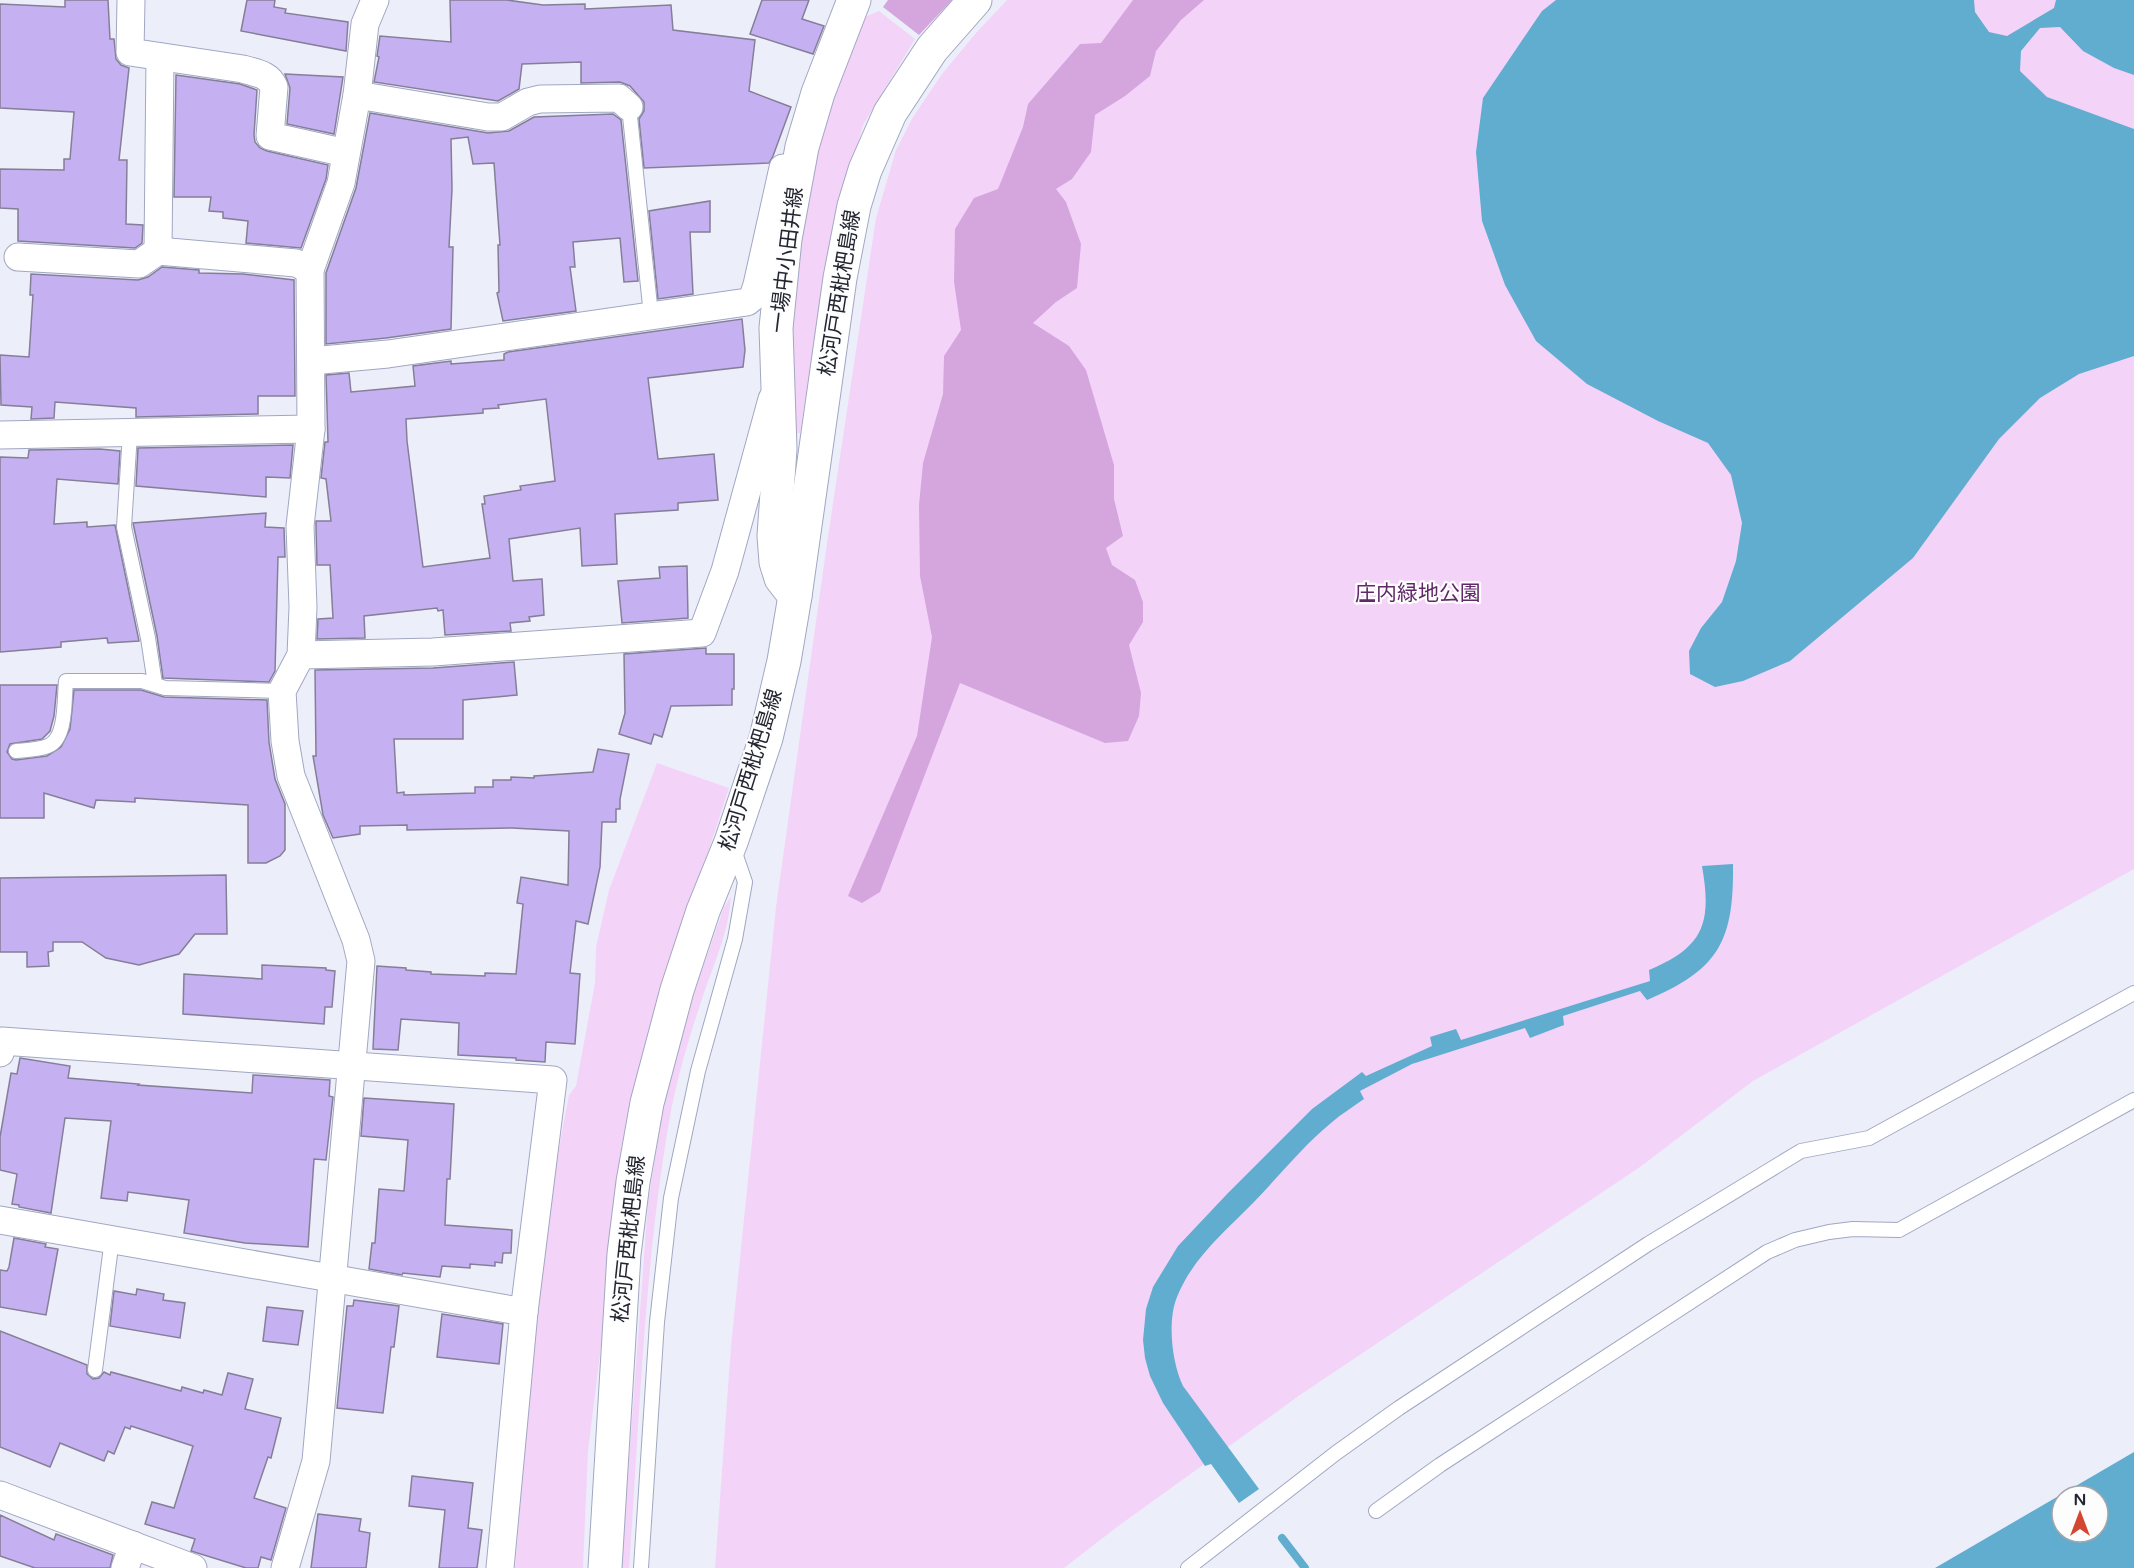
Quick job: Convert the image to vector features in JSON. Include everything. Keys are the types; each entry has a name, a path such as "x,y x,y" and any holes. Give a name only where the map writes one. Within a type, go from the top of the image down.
{"main road":[{"name":"一場中小田井線","path":"795,596 781,578 776,562 774,536 780,449 776,328 785,239 802,147 818,93 854,0"},
{"name":"松河戸西枇杷島線","path":"605,1568 624,1254 647,1102 677,990 766,738 795,596 840,278 854,206 865,170 890,113 932,49 975,0"}],"street":[{"path":"131,0 129,52 243,69 262,74 271,80 274,87 270,136 346,153"},
{"path":"285,1568 316,1461 361,961 356,940 291,776 285,741 282,691 301,655 303,607 300,526 311,429 310,270 341,183 357,95 365,24 375,0"},
{"path":"158,251 160,57"},
{"path":"357,95 488,117 502,117 528,102 540,99 619,98 629,107"},
{"path":"310,361 388,354 747,302 753,297 757,285 787,154 792,148 802,147"},
{"path":"18,257 139,264 158,251 296,263 310,270"},
{"path":"301,655 433,652 702,633 725,572 778,380"},
{"path":"0,435 311,429"},
{"path":"0,1053 2,1041 552,1080 524,1312 500,1568"},
{"path":"0,1220 524,1312"},
{"path":"0,1495 129,1557 193,1568"}],"lane":[{"path":"629,107 651,315"},
{"path":"130,433 124,527 148,638 155,684"},
{"path":"16,751 50,746 57,740 62,731 66,681 142,681 165,688 282,691"},
{"path":"641,1568 657,1322 671,1198 698,1071 735,939 745,882 731,842"},
{"path":"1188,1568 1336,1453 1399,1408 1648,1244 1801,1150 1869,1138 2134,993"},
{"path":"1376,1511 1440,1465 1767,1252 1795,1240 1829,1232 1852,1229 1899,1230 2134,1100"},
{"path":"95,1370 112,1239"}],"green space":[{"name":"庄内緑地公園","path":"1007,0 2134,0 2134,869 1753,1081 1640,1167 1300,1395 1064,1568 715,1568 731,1346 776,907 827,543 876,218 896,150 913,117 942,74"},
{"path":"879,11 915,39 863,125 827,254 800,433 790,433 788,326 804,213 829,104 865,17"},
{"path":"657,763 729,788 648,1036 621,1148 612,1257 588,1451 583,1568 515,1568 542,1272 558,1154 569,1095 576,1086 595,983 596,947 609,890"},
{"path":"731,897 724,933 690,1036 671,1111 649,1281 629,1568 621,1568 648,1203 663,1107 686,1016 724,907"}],"shaded area":[{"path":"888,0 952,0 919,35 883,7"},
{"path":"1133,0 1204,0 1181,20 1156,51 1150,76 1125,96 1095,115 1091,152 1072,179 1056,189 1066,202 1081,244 1077,288 1056,302 1033,323 1069,346 1086,370 1114,465 1114,499 1123,536 1106,548 1112,565 1135,580 1143,602 1143,622 1129,645 1141,693 1139,716 1128,741 1105,743 960,683 880,892 862,903 848,896 917,736 932,637 920,576 919,505 923,463 943,394 944,356 961,330 954,282 955,229 974,198 998,189 1023,127 1028,104 1080,44 1101,43"}],"water":[{"path":"1556,0 1974,0 1975,12 1989,32 2007,36 2054,8 2056,0 2134,0 2134,75 2114,68 2083,51 2060,27 2040,28 2021,51 2020,71 2047,97 2134,129 2134,356 2079,374 2040,398 1999,439 1913,558 1790,661 1743,681 1715,687 1690,674 1689,651 1701,628 1722,602 1736,561 1742,523 1731,475 1708,443 1658,421 1587,384 1536,341 1505,285 1482,221 1476,152 1483,98 1542,11"},
{"path":"1733,864 1733,891 1725,933 1717,950 1691,977 1647,1000 1640,991 1563,1016 1564,1025 1530,1038 1525,1028 1412,1064 1360,1091 1364,1099 1311,1141 1201,1257 1177,1297 1172,1318 1172,1342 1176,1366 1183,1386 1259,1489 1239,1503 1211,1464 1205,1466 1163,1403 1150,1376 1145,1358 1143,1340 1146,1309 1153,1287 1178,1246 1312,1109 1362,1072 1366,1076 1432,1046 1430,1037 1456,1029 1461,1040 1650,981 1649,970 1682,952 1693,942 1700,931 1706,903 1702,866"},
{"path":"2134,1452 2134,1568 1935,1568 2050,1501 2050,1544 2110,1544 2110,1484 2079,1484"}],"building":[{"path":"65,0 108,0 110,39 114,39 116,59 121,65 129,68 119,160 127,160 126,224 143,225 142,243 135,248 18,241 18,209 0,208 0,169 64,170 64,159 70,159 74,112 0,108 0,4 65,7"},
{"path":"247,0 275,0 274,7 286,9 285,13 348,22 346,51 241,31"},
{"path":"450,0 507,0 543,5 585,4 585,9 671,5 673,30 755,40 749,91 791,107 773,156 769,163 644,168 639,119 644,111 644,102 630,86 620,82 581,83 581,62 522,64 519,89 498,101 374,82 380,36 451,42"},
{"path":"762,0 809,0 802,19 824,26 813,54 750,34"},
{"path":"285,74 343,77 334,134 287,124 290,88"},
{"path":"176,75 240,84 257,90 254,135 255,142 260,148 328,165 326,179 301,248 246,243 248,221 223,218 223,212 209,211 211,197 174,197"},
{"path":"370,113 488,133 509,131 534,117 613,114 621,120 638,281 624,282 620,238 573,242 575,267 570,267 576,311 503,321 497,293 499,292 498,245 500,245 494,163 473,164 468,137 451,139 452,189 449,247 453,247 451,329 326,344 326,273 356,188"},
{"path":"710,201 710,232 690,232 693,294 658,299 649,211"},
{"path":"162,267 199,270 199,273 243,274 294,280 295,396 258,396 258,414 136,417 136,408 55,402 54,418 31,419 32,407 1,405 0,355 29,357 33,295 30,295 31,274 138,280 148,277"},
{"path":"742,319 745,350 743,367 648,378 658,459 714,454 718,500 678,503 678,510 615,514 617,564 582,566 580,528 509,539 513,581 542,579 544,615 529,617 530,621 510,623 511,631 445,635 443,610 438,611 437,608 364,616 365,638 317,639 318,619 333,618 330,565 317,565 316,521 331,521 326,479 321,478 325,442 328,442 326,375 349,373 351,392 415,386 413,366 451,361 451,364 504,360 504,354","holes":["546,399 555,481 520,486 521,490 484,496 485,504 482,504 490,558 423,567 406,419 483,413 483,409 499,408 498,405"]},
{"path":"293,445 290,478 266,477 266,497 136,486 138,448"},
{"path":"29,450 120,451 118,484 57,479 54,524 87,522 87,527 115,525 139,641 108,643 107,638 61,642 61,647 0,652 0,457 28,458"},
{"path":"266,513 265,527 284,528 285,557 278,557 275,671 269,682 163,678 157,636 133,523"},
{"path":"687,566 688,618 622,623 618,581 660,578 659,567"},
{"path":"706,648 706,654 734,654 732,705 671,706 662,737 654,734 651,744 619,734 625,713 624,654"},
{"path":"514,662 517,695 463,700 463,739 394,739 397,793 404,792 404,795 475,793 475,787 493,787 493,780 593,772 598,749 629,754 620,809 616,809 616,822 602,822 600,867 588,924 576,921 570,973 580,974 575,1044 546,1042 545,1062 458,1055 459,1023 401,1019 398,1050 373,1049 377,966 406,968 406,970 431,972 431,974 485,976 485,973 516,974 523,904 517,903 521,877 568,885 569,831 512,828 407,830 407,825 360,826 360,834 333,838 323,815 313,756 316,756 315,670 433,668"},
{"path":"0,685 57,685 50,731 42,739 10,744 7,752 12,759 16,760 47,756 61,747 70,729 74,690 141,690 164,697 267,700 269,742 275,779 285,804 285,850 280,856 266,863 248,863 248,805 135,798 135,802 96,800 94,808 44,793 44,818 0,818"},
{"path":"226,875 227,934 195,934 179,954 139,965 106,958 82,942 53,942 53,951 48,952 49,966 27,967 27,952 0,952 0,878"},
{"path":"262,965 326,968 326,970 335,971 332,1007 325,1007 324,1024 183,1014 184,974 262,979"},
{"path":"20,1058 70,1066 68,1078 138,1085 252,1093 253,1075 330,1080 329,1096 333,1097 326,1160 314,1159 308,1247 245,1243 184,1233 189,1200 128,1192 127,1201 101,1198 111,1121 65,1118 51,1213 12,1204 17,1174 0,1170 0,1137 11,1073 17,1074"},
{"path":"364,1098 454,1104 445,1225 512,1230 511,1253 503,1253 502,1263 495,1262 495,1266 470,1264 470,1268 442,1266 440,1277 403,1273 402,1275 369,1269 372,1243 375,1243 379,1189 404,1191 408,1140 361,1136"},
{"path":"14,1238 46,1244 45,1247 58,1249 46,1315 0,1307 0,1270 7,1271 9,1267"},
{"path":"137,1289 164,1294 163,1300 185,1303 180,1338 110,1326 114,1291 136,1295"},
{"path":"354,1300 399,1306 394,1347 391,1347 383,1413 337,1408 347,1306 353,1306"},
{"path":"267,1307 303,1311 298,1345 263,1341"},
{"path":"442,1314 503,1324 499,1364 437,1357"},
{"path":"0,1331 87,1365 87,1374 93,1379 99,1378 104,1372 110,1375 111,1372 181,1391 182,1387 222,1395 228,1373 253,1379 245,1409 281,1418 271,1458 268,1457 254,1498 286,1508 271,1560 261,1557 258,1568 246,1568 191,1551 195,1539 145,1524 152,1502 174,1508 193,1446 131,1426 130,1429 125,1427 114,1454 108,1451 104,1461 60,1443 50,1467 0,1447"},
{"path":"412,1476 473,1483 468,1528 482,1530 477,1568 439,1568 445,1510 409,1506"},
{"path":"318,1514 361,1519 359,1531 370,1533 366,1568 311,1568"},
{"path":"0,1515 54,1540 56,1534 113,1555 110,1568 35,1568 0,1556"}],"waterway":[{"path":"1282,1538 1305,1568"}]}
